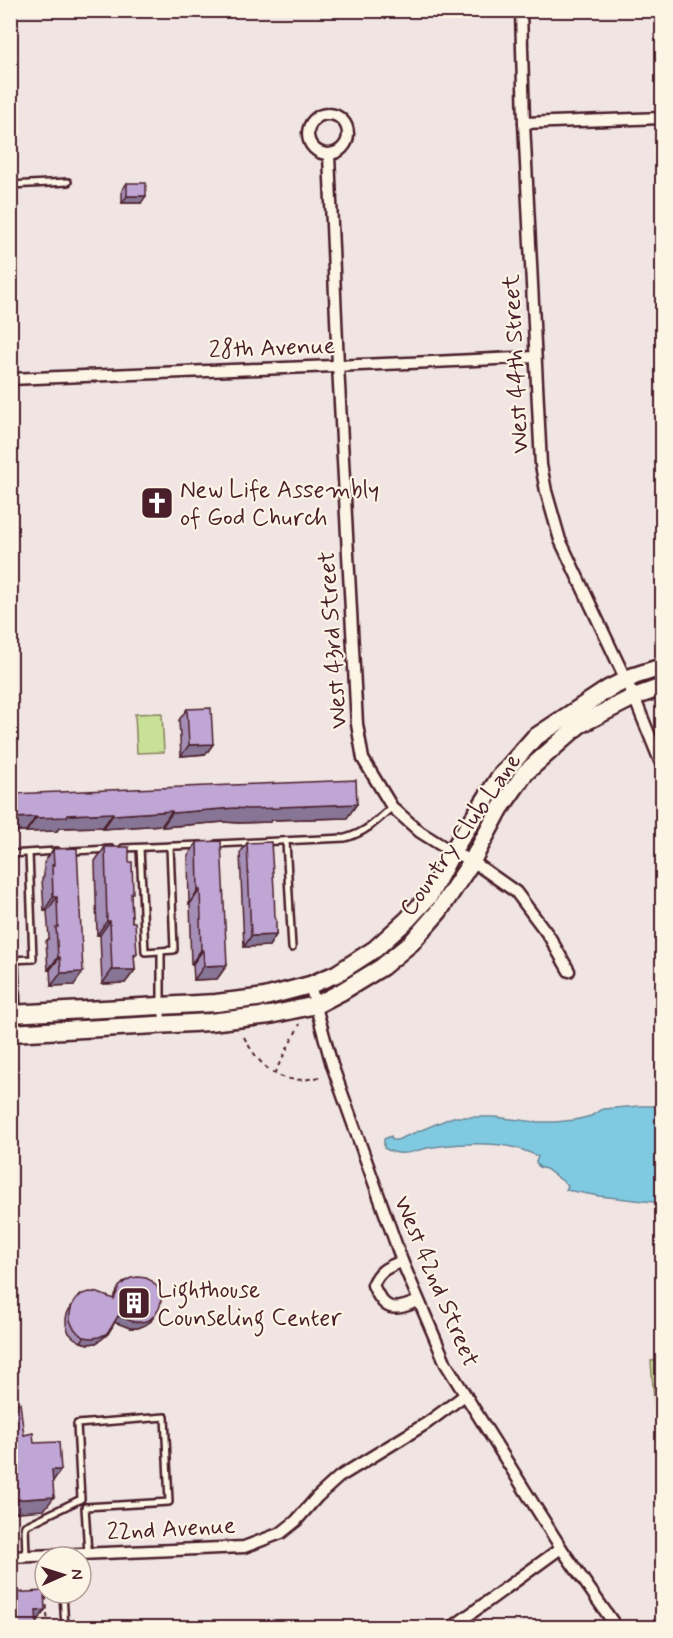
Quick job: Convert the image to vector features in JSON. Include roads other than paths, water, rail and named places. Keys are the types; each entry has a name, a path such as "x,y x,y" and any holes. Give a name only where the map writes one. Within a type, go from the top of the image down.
{"street":[{"name":"West 44th Street","path":"521,10 524,123 541,465 560,540 634,697 663,766"},
{"path":"524,123 663,118"},
{"name":"West 43rd Street","path":"329,154 357,724 363,759 392,807 420,832 452,852 472,861 516,892 549,936 569,971"},
{"name":"28th Avenue","path":"10,379 535,357"},
{"name":"Country Club Lane","path":"14,1014 216,1003 265,997 310,985 336,974 375,949 429,896 452,852 499,778 534,738 608,689 663,667"},
{"name":"Country Club Lane","path":"10,1033 210,1022 270,1015 316,1005 341,992 382,968 411,943 439,911 472,861 500,809 525,773 579,725 634,697 663,687"},
{"name":"West 42nd Street","path":"310,985 332,1065 402,1261 446,1364 561,1548 617,1628"},
{"path":"402,1261 377,1275 373,1285 380,1301 392,1308 405,1307 418,1301"},
{"name":"22nd Avenue","path":"93,1553 244,1547 281,1533 339,1477 427,1423 465,1395"},
{"path":"451,1628 561,1548"},
{"name":"22nd Avenue","path":"10,1557 33,1556"}],"lane":[{"path":"10,185 68,182"},
{"path":"10,854 345,838 357,835 370,827 392,807"},
{"path":"286,841 292,948"},
{"path":"140,848 145,952 174,950 170,846"},
{"path":"14,1014 13,959 33,959 29,853"},
{"path":"160,951 163,1025"},
{"path":"26,1556 25,1526 81,1499 77,1424 165,1417 169,1502 85,1507 87,1545"},
{"path":"64,1605 65,1628"}],"water":[{"path":"662,1106 662,1203 566,1190 568,1185 546,1169 539,1167 536,1162 538,1157 502,1145 459,1144 409,1153 397,1153 384,1148 384,1139 391,1136 392,1140 397,1140 453,1117 495,1117 555,1122 591,1116 603,1109"}],"place":[{"name":"New Life Assembly of God Church","path":"157,503"},
{"name":"Lighthouse Counseling Center","path":"134,1303"}]}
